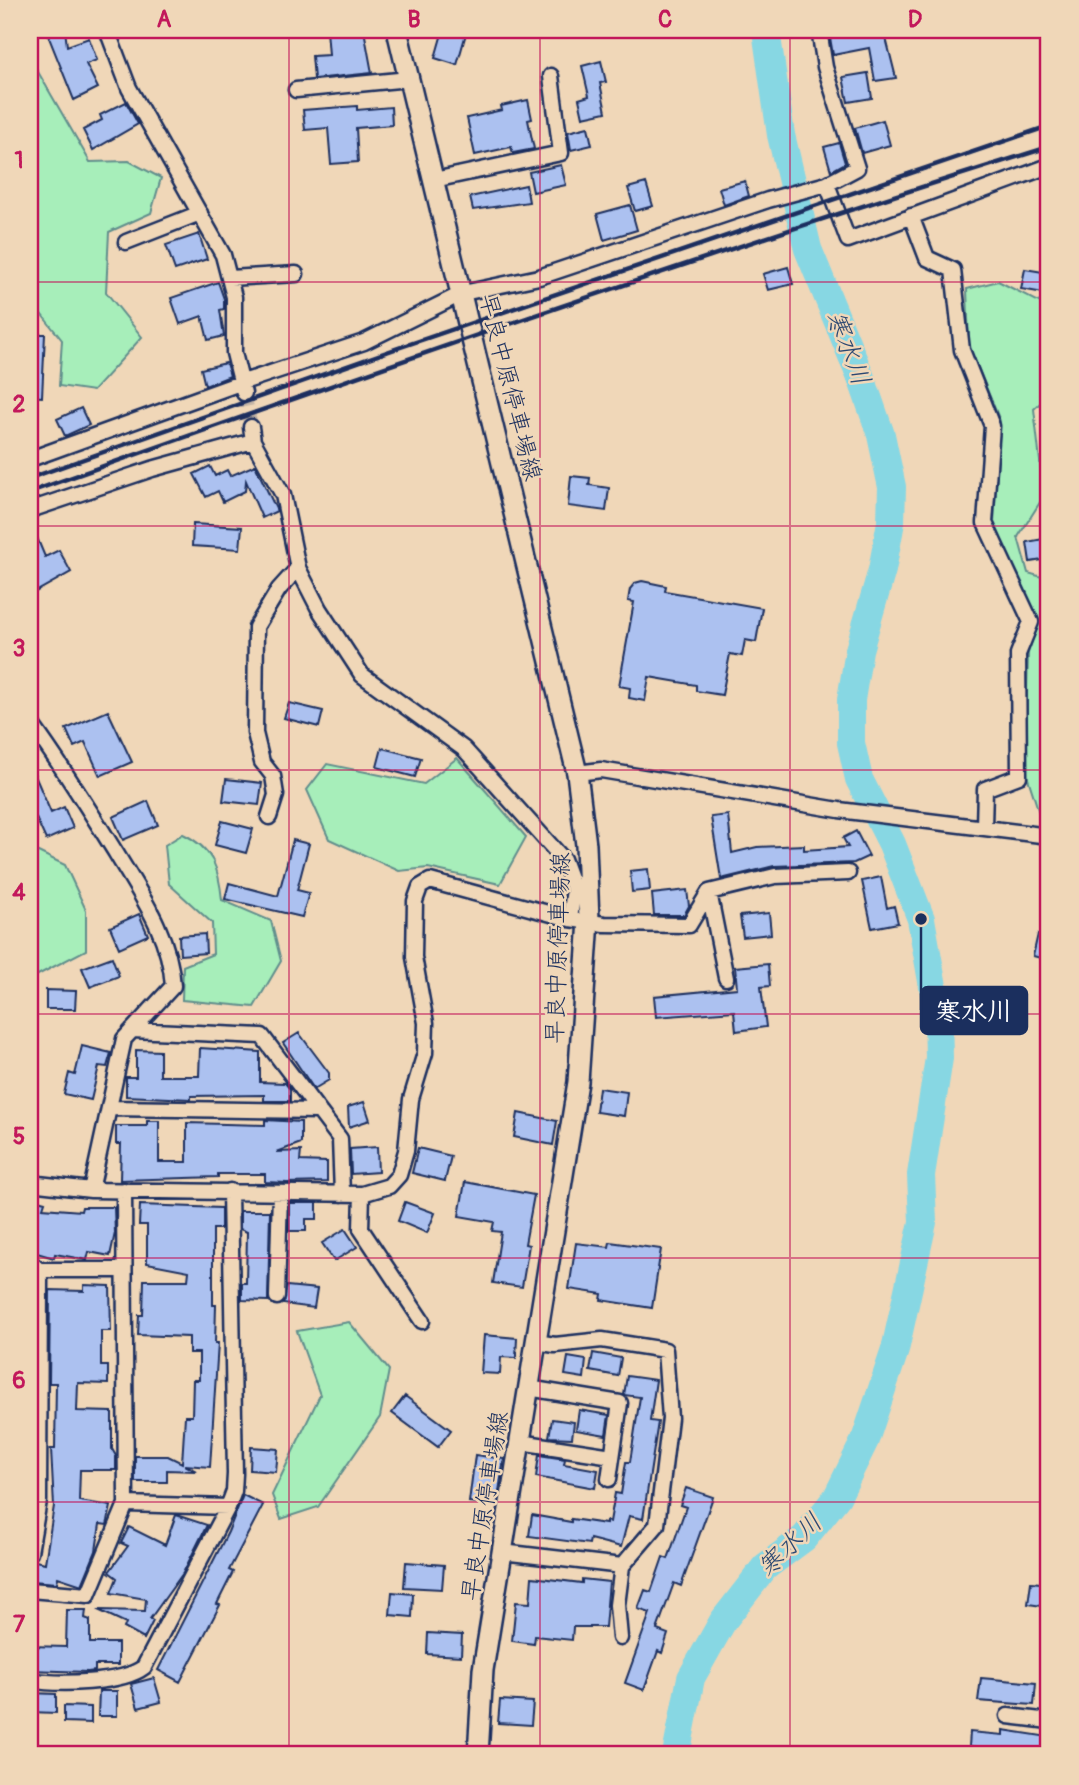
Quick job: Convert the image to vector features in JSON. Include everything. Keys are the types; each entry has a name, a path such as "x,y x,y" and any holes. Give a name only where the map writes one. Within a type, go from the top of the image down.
{"main road":[{"name":"早良中原停車場線","path":"397,30 578,773 586,845 579,919 578,1082 483,1670 478,1755"}],"street":[{"path":"107,30 129,88 223,255 234,297 234,353 242,388"},
{"path":"30,459 242,388 364,342 463,293 539,277 768,200 827,184 857,168 825,67 819,30"},
{"path":"434,180 561,153 551,76"},
{"path":"296,90 409,79"},
{"path":"827,184 848,240 1049,166"},
{"path":"126,242 200,213"},
{"path":"911,216 927,258 953,270 962,350 992,426 985,523 1031,622 1018,654 1019,776 985,789 984,827"},
{"path":"230,278 296,274"},
{"path":"30,510 252,434 283,495 298,568 319,608 362,675 464,749 563,859 574,889 579,919"},
{"path":"269,817 276,795 273,776 262,762 255,733 256,627 279,589 298,568"},
{"path":"30,722 69,776 157,922 172,963 173,985 124,1039 91,1190"},
{"path":"578,773 601,770 839,810 1049,836"},
{"path":"30,1183 91,1190 342,1194 362,1194 389,1186 399,1174 406,1151 411,1099 425,1053 426,1023 414,957 415,901 420,887 430,881 604,924 689,925 709,892 775,876 848,873"},
{"path":"709,892 726,978"},
{"path":"132,1030 262,1037 340,1139 342,1194"},
{"path":"109,1108 319,1111"},
{"path":"30,1590 88,1595 125,1504 124,1190"},
{"path":"30,1680 113,1679 127,1677 144,1667 228,1507 234,1491 235,1474 230,1192"},
{"path":"277,1297 280,1193"},
{"path":"362,1194 361,1229 422,1321"},
{"path":"30,1552 39,1501 34,1266 124,1270"},
{"path":"536,1342 555,1345 601,1340 665,1350 670,1418 657,1525 622,1566 617,1605 620,1638"},
{"path":"528,1388 620,1403 609,1479"},
{"path":"520,1442 612,1456"},
{"path":"125,1504 228,1507"},
{"path":"502,1552 622,1566"},
{"path":"1008,1717 1049,1721"}],"green space":[{"path":"30,58 90,162 129,161 161,178 151,213 109,232 106,292 142,337 93,391 59,386 62,340 30,300"},
{"path":"998,281 1049,307 1049,395 1034,409 1044,496 1018,537 1028,573 1049,579 1049,829 1044,828 1025,769 1028,653 1038,623 994,523 1000,421 969,346 967,289"},
{"path":"457,758 526,837 500,884 428,868 399,871 329,839 307,790 327,764 424,784"},
{"path":"183,834 201,846 213,861 222,900 271,921 281,961 254,1007 182,1000 183,966 213,954 212,923 169,884 165,845"},
{"path":"30,848 65,865 86,910 86,950 30,979"},
{"path":"349,1322 389,1370 380,1417 318,1507 281,1519 272,1495 320,1395 297,1331"}],"building":[{"path":"46,30 65,30 67,46 89,38 97,60 86,64 98,88 74,100"},
{"path":"327,30 364,30 372,73 314,79 312,56 329,55"},
{"path":"443,30 467,30 457,65 435,58"},
{"path":"884,30 896,78 875,81 869,48 833,55 829,32"},
{"path":"601,61 606,82 600,83 606,112 583,117 579,99 589,96 582,66"},
{"path":"868,73 872,98 848,102 843,77"},
{"path":"528,100 532,119 528,120 534,149 513,153 511,147 475,155 467,118 502,110 501,106"},
{"path":"126,102 138,124 93,150 83,130 102,120 100,115"},
{"path":"357,106 357,110 391,107 392,125 356,128 358,162 331,164 328,128 305,130 303,110"},
{"path":"883,120 890,145 862,153 855,128"},
{"path":"588,127 592,145 571,150 568,132"},
{"path":"839,143 845,163 831,171 824,147"},
{"path":"561,165 566,185 533,192 529,172"},
{"path":"745,181 749,196 724,205 719,188"},
{"path":"646,183 653,206 635,211 628,188"},
{"path":"526,185 529,202 473,210 470,197"},
{"path":"630,205 637,230 604,240 597,214"},
{"path":"199,234 207,259 175,270 166,245"},
{"path":"788,267 793,284 768,290 763,274"},
{"path":"1025,269 1049,273 1049,294 1021,289"},
{"path":"218,282 224,299 224,309 220,310 224,336 208,340 202,316 180,324 171,298"},
{"path":"30,334 45,334 42,397 30,396"},
{"path":"226,363 230,376 205,386 201,369"},
{"path":"81,408 89,425 65,436 57,419"},
{"path":"255,465 277,511 262,518 246,481 245,491 223,502 218,491 206,497 194,474 210,466 215,476 227,470 230,476"},
{"path":"571,476 590,478 589,485 609,488 606,511 568,506"},
{"path":"30,521 45,557 59,550 71,572 30,595"},
{"path":"193,524 242,527 240,549 192,546"},
{"path":"1049,538 1049,559 1030,562 1027,542"},
{"path":"642,581 666,586 665,591 762,608 756,642 745,640 742,656 730,654 722,695 696,691 696,685 649,677 645,701 629,698 630,688 619,686 634,602 628,601 630,589 635,583"},
{"path":"289,703 323,711 319,727 284,718"},
{"path":"108,711 132,762 100,776 85,742 74,747 66,729"},
{"path":"382,748 421,758 415,777 377,767"},
{"path":"30,764 51,813 64,807 73,828 46,840 30,805"},
{"path":"226,779 262,783 259,805 223,801"},
{"path":"148,801 158,825 123,840 113,817"},
{"path":"728,815 732,853 757,847 804,845 804,850 848,847 843,838 856,831 869,856 854,863 774,866 721,879 711,817"},
{"path":"222,821 253,829 246,853 215,845"},
{"path":"293,840 309,844 297,890 309,893 302,917 225,899 229,883 278,896"},
{"path":"648,869 650,890 632,892 630,871"},
{"path":"881,877 887,908 894,906 898,923 872,928 862,881"},
{"path":"687,890 689,906 684,915 654,915 652,894"},
{"path":"769,913 771,934 743,937 740,916"},
{"path":"139,914 148,935 119,948 110,927"},
{"path":"205,934 206,953 180,955 179,936"},
{"path":"1038,934 1049,936 1049,960 1033,956"},
{"path":"112,957 119,976 90,987 82,968"},
{"path":"768,964 770,986 761,987 766,1027 736,1031 734,1011 656,1017 654,996 737,988 735,967"},
{"path":"46,990 76,991 75,1009 46,1009"},
{"path":"299,1033 329,1073 329,1080 314,1089 283,1043"},
{"path":"82,1046 111,1053 107,1067 99,1066 91,1100 64,1094 69,1073 75,1075"},
{"path":"200,1048 260,1052 260,1082 285,1083 290,1089 290,1101 264,1101 264,1095 191,1096 191,1099 126,1096 126,1077 136,1077 136,1050 160,1051 160,1076 199,1076"},
{"path":"599,1088 627,1092 624,1116 596,1112"},
{"path":"364,1102 370,1120 349,1127 348,1107"},
{"path":"518,1113 557,1121 553,1145 514,1137"},
{"path":"265,1120 301,1122 301,1143 277,1152 301,1151 300,1161 327,1162 327,1182 265,1182 265,1174 120,1180 121,1144 116,1144 116,1126 147,1126 147,1121 159,1121 159,1162 187,1162 187,1123 265,1125"},
{"path":"377,1147 378,1172 351,1174 350,1149"},
{"path":"418,1148 451,1156 445,1181 412,1173"},
{"path":"465,1182 534,1195 525,1244 529,1245 522,1287 493,1283 501,1232 492,1231 494,1222 459,1216"},
{"path":"30,1198 45,1202 43,1208 81,1211 82,1207 114,1207 115,1233 110,1256 89,1252 87,1260 55,1254 54,1258 30,1251"},
{"path":"405,1202 435,1213 427,1233 398,1221"},
{"path":"289,1203 317,1203 317,1219 306,1219 306,1231 289,1231"},
{"path":"140,1205 221,1208 221,1229 213,1229 213,1305 216,1305 215,1343 218,1343 210,1467 185,1465 196,1471 167,1470 167,1482 135,1482 135,1456 168,1456 182,1463 185,1416 192,1416 193,1380 199,1380 199,1353 189,1353 189,1337 138,1335 139,1315 143,1315 144,1280 188,1280 189,1271 147,1263 147,1225 139,1225"},
{"path":"240,1211 270,1211 268,1301 242,1300 242,1283 246,1283 247,1232 240,1229"},
{"path":"345,1229 357,1247 334,1261 322,1243"},
{"path":"610,1242 661,1249 652,1308 601,1300 602,1294 569,1289 576,1243 609,1247"},
{"path":"84,1285 110,1286 111,1331 101,1331 101,1366 108,1366 108,1384 78,1383 77,1411 112,1412 112,1449 116,1456 116,1470 80,1470 79,1501 111,1506 107,1525 100,1524 96,1551 82,1585 58,1577 57,1583 32,1581 35,1561 45,1563 54,1506 51,1449 55,1449 56,1383 49,1383 50,1290 84,1291"},
{"path":"287,1286 317,1289 314,1308 283,1304"},
{"path":"484,1335 517,1338 516,1358 501,1357 500,1374 481,1373"},
{"path":"593,1353 621,1358 618,1376 590,1371"},
{"path":"568,1357 586,1360 584,1378 565,1375"},
{"path":"627,1376 656,1380 650,1421 658,1422 643,1519 629,1516 621,1547 590,1539 589,1544 529,1536 532,1515 571,1522 571,1519 606,1524 606,1521 610,1522 615,1493 621,1494 626,1462 630,1462 640,1397 624,1395"},
{"path":"405,1396 451,1430 438,1447 392,1413"},
{"path":"579,1410 609,1415 606,1435 576,1430"},
{"path":"552,1419 574,1422 572,1438 549,1437"},
{"path":"251,1447 278,1449 276,1472 250,1470"},
{"path":"475,1455 504,1459 497,1505 469,1502"},
{"path":"539,1455 565,1459 564,1464 598,1470 595,1488 536,1477"},
{"path":"686,1488 713,1497 681,1586 674,1583 657,1630 668,1634 662,1653 658,1651 644,1690 625,1683 650,1613 638,1609 645,1590 651,1592 663,1557 668,1559 686,1507 680,1505"},
{"path":"243,1495 263,1505 229,1570 233,1572 217,1604 220,1605 180,1682 158,1670 228,1532"},
{"path":"176,1515 207,1525 183,1573 150,1619 153,1621 144,1639 124,1628 126,1623 98,1610 145,1611 146,1599 111,1593 117,1578 109,1572 128,1546 121,1543 129,1527 165,1545"},
{"path":"406,1562 444,1565 442,1589 404,1587"},
{"path":"532,1577 582,1583 582,1579 609,1582 605,1627 573,1627 572,1640 535,1636 534,1644 512,1641 516,1602 530,1603"},
{"path":"1031,1582 1049,1584 1049,1607 1028,1604"},
{"path":"392,1592 413,1594 412,1617 390,1615"},
{"path":"67,1610 86,1610 85,1618 90,1620 90,1643 118,1643 118,1665 95,1665 95,1671 88,1672 30,1670 30,1646 66,1647"},
{"path":"428,1633 462,1635 461,1656 427,1654"},
{"path":"154,1678 161,1702 138,1708 131,1684"},
{"path":"981,1678 1036,1683 1034,1705 978,1701"},
{"path":"99,1691 117,1691 117,1716 98,1716"},
{"path":"30,1693 56,1694 56,1713 30,1712"},
{"path":"500,1700 533,1702 531,1725 498,1723"},
{"path":"64,1706 91,1707 91,1723 64,1722"},
{"path":"1003,1730 1049,1737 1049,1755 969,1747 970,1732 1003,1735"}],"waterway":[{"name":"寒水川","path":"676,1755 691,1678 723,1621 765,1567 804,1538 837,1497 865,1440 895,1350 923,1222 921,1175 939,1058 938,1015 921,919 892,844 859,779 851,743 851,700 859,650 882,570 891,522 892,487 881,435 863,383 808,249 781,135 766,30"}],"tunnel":[{"path":"244,393 251,427"}],"railway":[{"path":"30,478 398,348 1049,126"},
{"path":"30,492 665,271 1049,147"}],"place":[{"name":"寒水川","path":"921,919"}]}
